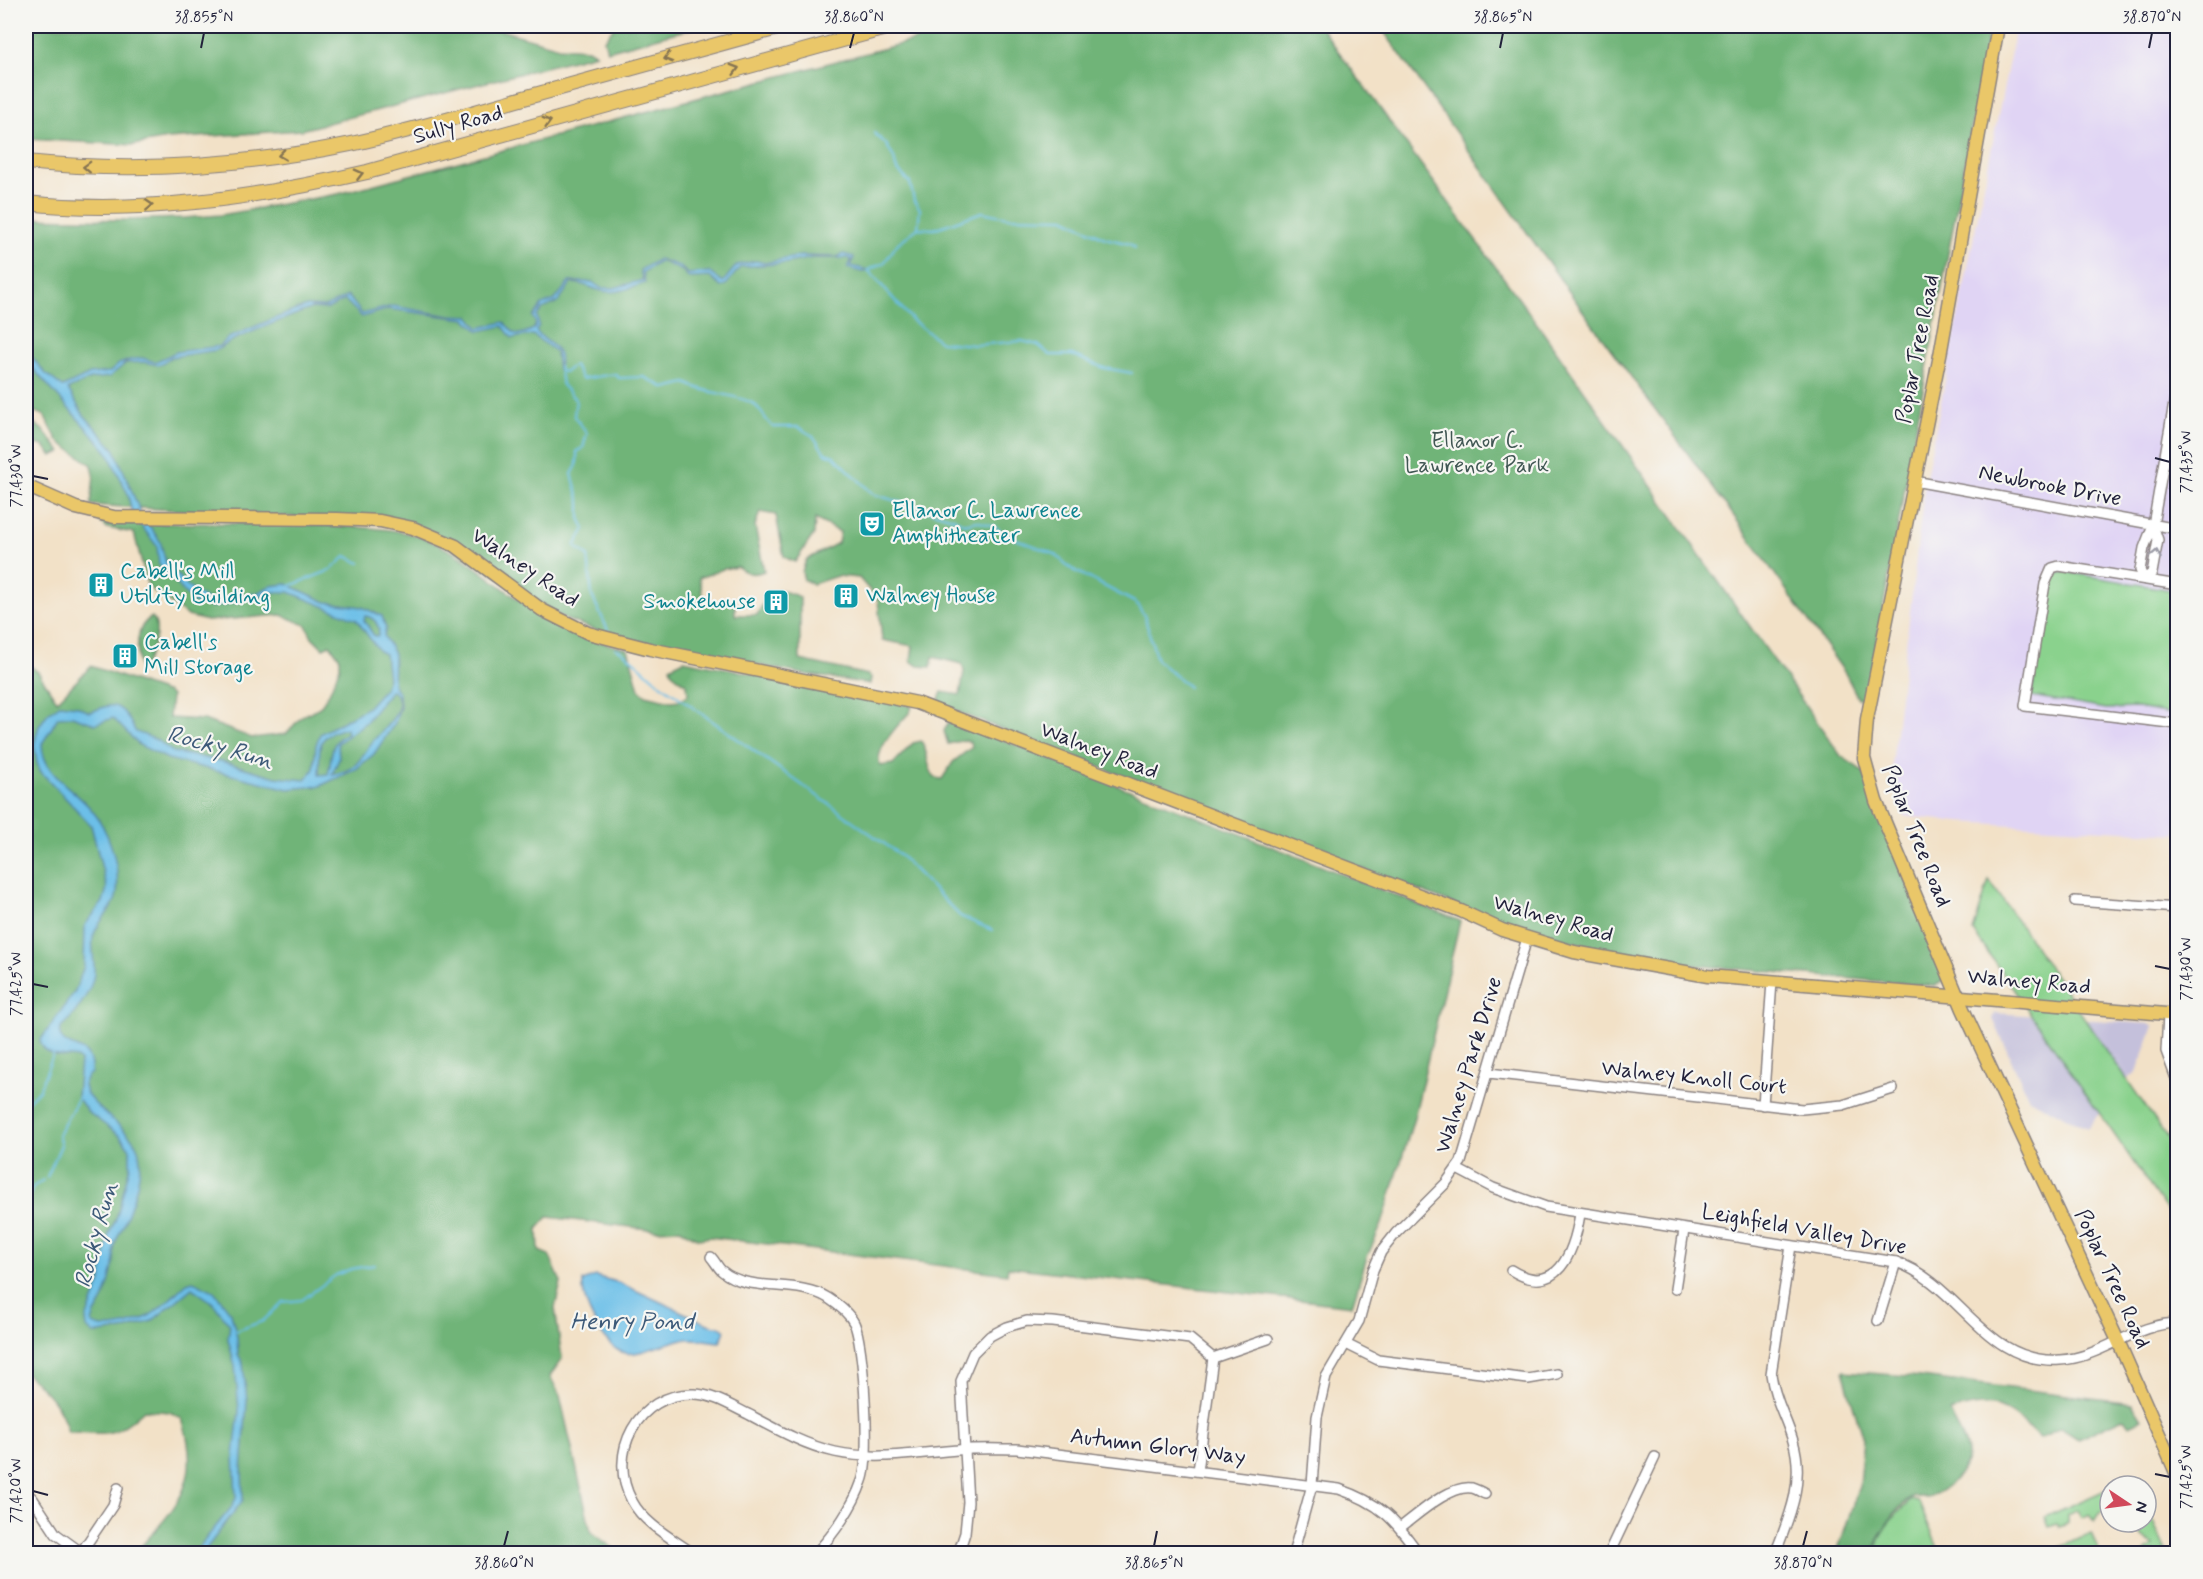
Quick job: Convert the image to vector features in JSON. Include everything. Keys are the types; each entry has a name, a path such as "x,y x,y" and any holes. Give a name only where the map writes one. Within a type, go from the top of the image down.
{"highway":[{"name":"Sully Road","path":"26,162 84,167 167,166 233,162 326,149 405,131 785,26"},
{"name":"Sully Road","path":"26,203 94,207 150,205 237,197 302,187 378,169 892,26"}],"main road":[{"name":"Poplar Tree Road","path":"1998,26 1943,339 1867,719 1864,758 1876,801 1959,997 2118,1341 2178,1477"},
{"name":"Walney Road","path":"26,486 79,509 128,518 336,519 380,521 413,528 456,546 542,610 588,633 650,649 861,689 917,703 1527,938 1574,951 1698,974 1772,982 2173,1015"}],"street":[{"path":"2144,579 2152,573 2158,540 2153,525 2178,380"},
{"name":"Newbrook Drive","path":"1914,481 2178,529"},
{"path":"2178,585 2059,566 2052,568 2047,574 2045,584 2025,706 2178,724"},
{"path":"2075,901 2178,909"},
{"name":"Walney Park Drive","path":"1293,1554 1312,1485 1320,1397 1326,1377 1359,1321 1373,1270 1382,1252 1396,1233 1457,1169 1468,1144 1527,938"},
{"path":"1763,1105 1772,982"},
{"path":"2173,1015 2166,1051 2171,1073 2178,1084"},
{"name":"Walney Knoll Court","path":"1489,1073 1802,1109 1826,1108 1893,1089"},
{"name":"Leighfield Valley Drive","path":"1457,1169 1516,1198 1580,1214 1896,1262 1931,1279 1991,1339 2018,1354 2048,1360 2071,1359 2153,1327 2178,1323"},
{"path":"1511,1270 1525,1279 1533,1280 1545,1277 1559,1268 1573,1248 1580,1214"},
{"path":"1676,1289 1684,1230"},
{"path":"1775,1554 1792,1510 1798,1483 1792,1439 1773,1394 1771,1374 1791,1246"},
{"path":"711,1257 723,1272 736,1278 809,1289 825,1296 853,1321 860,1339 866,1457 863,1479 829,1539 815,1554"},
{"path":"1878,1322 1896,1262"},
{"path":"958,1554 965,1533 968,1502 960,1396 966,1366 981,1344 1006,1327 1027,1321 1053,1322 1190,1339 1213,1358"},
{"path":"1213,1358 1268,1339"},
{"path":"1346,1344 1377,1360 1528,1379 1557,1374"},
{"path":"1198,1471 1213,1358"},
{"name":"Autumn Glory Way","path":"694,1554 643,1517 632,1501 625,1484 621,1459 629,1433 641,1415 654,1405 677,1395 707,1396 801,1441 866,1457 964,1449 1017,1449 1339,1489 1370,1501 1401,1527 1419,1554"},
{"path":"1609,1554 1655,1457"},
{"path":"26,1492 56,1534 81,1553 113,1505 118,1488"},
{"path":"1401,1527 1432,1503 1458,1490 1471,1488 1485,1494"}],"shaded area":[{"path":"2016,26 2177,26 2177,834 1959,822 1904,816 1892,766 1925,482"},
{"path":"1995,1013 2154,1026 2137,1072 2122,1083 2088,1128 2029,1099 1993,1019"}],"green space":[{"path":"26,26 487,26 559,47 588,49 596,54 301,130 168,139 134,145 26,139"},
{"path":"615,26 700,26 607,51 604,40"},
{"name":"Ellanor C. Lawrence Park","path":"968,26 1320,26 1538,325 1841,756 1864,772 1945,980 1935,986 1658,962 1541,935 1479,914 963,714 938,702 942,692 960,695 964,671 962,664 933,657 931,667 918,666 911,661 913,646 882,640 878,600 859,578 837,576 813,584 804,580 802,572 806,560 838,543 840,532 815,519 814,534 795,562 784,557 776,515 760,512 755,526 764,571 751,573 738,567 723,569 699,578 704,603 735,603 735,615 757,615 766,598 781,590 800,597 800,660 868,675 871,678 870,684 803,674 613,636 565,619 413,524 91,505 94,475 92,465 58,441 44,415 26,409 26,218 126,220 184,218 221,215 338,194"},
{"path":"1380,26 1990,26 1866,700 1858,698 1845,673 1736,519 1590,321"},
{"path":"26,417 44,431 61,452 52,456 44,446 26,442"},
{"path":"99,521 310,524 398,531 417,536 435,543 483,572 553,623 584,637 628,649 639,689 646,695 671,701 680,700 688,695 687,685 672,673 670,667 684,660 912,706 880,752 880,766 893,764 913,743 921,741 932,774 935,778 942,779 953,762 972,747 970,742 965,740 948,744 944,731 950,719 1460,921 1414,1118 1382,1224 1367,1257 1352,1306 1008,1267 1007,1274 710,1237 699,1239 680,1229 656,1230 548,1217 538,1228 539,1251 549,1255 561,1282 555,1308 562,1359 550,1376 560,1396 591,1532 620,1553 135,1553 162,1522 182,1494 190,1461 182,1419 170,1412 144,1410 117,1430 102,1433 68,1432 52,1399 26,1374 26,663 38,672 57,701 91,666 168,693 171,696 169,718 204,720 252,738 286,734 302,716 320,707 340,667 340,658 330,645 323,648 312,637 306,625 281,615 207,621 188,616 148,587 134,533 107,528"},
{"path":"2066,572 2177,591 2177,715 2137,708 2105,709 2031,696 2051,582 2058,573"},
{"path":"152,617 155,622 156,636 142,671 139,667 139,632 146,621"},
{"path":"1989,880 2177,1152 2177,1225 1973,931"},
{"path":"1843,1371 1921,1377 2132,1403 2142,1419 2129,1425 2124,1418 2078,1439 2061,1428 2039,1438 2009,1412 1990,1405 1979,1405 1950,1412 1963,1438 1967,1454 1960,1473 1936,1494 1928,1497 1914,1497 1906,1502 1883,1531 1874,1553 1837,1553 1859,1486 1863,1439"},
{"path":"2098,1493 2098,1517 2095,1522 2090,1514 2082,1518 2078,1510 2067,1515 2067,1524 2059,1527 2057,1524 2049,1527 2045,1517"},
{"path":"1911,1500 1919,1502 1940,1553 1876,1553 1884,1531"},
{"path":"2091,1533 2100,1553 2061,1553 2059,1548"},
{"path":"2158,1533 2167,1553 2144,1553 2154,1546 2140,1534"}],"water":[{"path":"843,254 854,257 851,266 868,270 862,272 847,268 852,260 848,258 811,258 787,263 740,267 727,284 721,287 710,277 689,278 683,271 661,261 643,272 645,283 624,290 608,292 571,283 558,302 542,309 537,316 539,325 536,331 558,351 560,362 558,370 556,352 533,335 512,338 503,326 479,331 466,319 389,309 362,317 345,300 327,309 312,308 233,340 217,350 171,357 159,365 143,362 126,363 109,377 90,379 68,389 83,414 115,450 141,514 160,541 166,563 188,587 207,600 257,593 270,586 287,584 326,602 362,607 382,616 386,628 384,636 394,654 393,684 399,694 400,707 395,723 374,754 356,769 320,786 288,789 168,759 139,745 113,718 95,724 72,716 58,717 42,744 47,764 60,780 90,808 103,826 112,848 117,871 116,899 98,925 93,937 93,981 82,1003 61,1028 60,1036 88,1056 91,1073 84,1082 85,1091 92,1101 135,1142 139,1153 136,1189 116,1242 113,1268 104,1299 92,1323 97,1326 111,1327 147,1317 187,1283 193,1281 214,1291 231,1313 237,1337 238,1354 243,1364 247,1401 242,1471 243,1500 203,1553 194,1553 231,1508 236,1498 234,1455 239,1411 235,1366 228,1339 230,1325 213,1303 192,1288 152,1321 128,1329 93,1334 87,1328 86,1319 101,1281 108,1237 117,1216 130,1166 130,1149 120,1136 88,1112 77,1097 80,1061 77,1058 50,1054 40,1041 75,991 84,966 85,925 103,902 107,888 91,825 41,772 34,744 39,726 48,713 61,704 77,706 89,712 113,706 122,710 136,732 157,740 173,752 221,761 276,777 305,780 314,769 316,745 320,734 367,708 384,689 388,679 385,654 379,651 356,619 289,592 270,592 259,597 212,607 194,603 159,564 157,546 132,514 128,494 107,451 26,361 26,350 46,374 63,387 90,374 110,372 119,364 130,360 142,358 155,362 176,352 220,346 228,338 268,321 307,306 325,307 348,296 362,314 393,306 444,315 469,316 479,328 504,322 514,333 522,334 534,329 536,323 533,317 542,305 555,300 569,282 592,282 601,288 614,288 643,280 640,270 659,259 679,266 688,274 709,272 723,282 737,265 756,261 765,263 800,256 837,257","holes":["365,616 372,618 376,623 379,629 378,636 374,636 364,620","391,690 399,702 398,709 390,723 354,766 346,771 332,774 339,759 338,743 366,722","346,729 347,733 337,741 332,750 328,774 319,775 320,746 326,736"]},
{"name":"Henry Pond","path":"595,1276 620,1283 710,1325 722,1327 725,1331 720,1342 683,1339 631,1353 617,1350 602,1334 585,1300 583,1281"}],"waterway":[{"path":"874,133 886,144 894,158 896,168 910,183 914,200 920,209 918,228"},
{"path":"1132,373 1104,368 1072,355 1050,355 1038,345 1022,341 975,345 941,342 913,321 868,270 884,263 898,243 918,228 934,229 982,212 1008,217 1064,218 1105,238 1130,244 1135,248"},
{"path":"561,371 565,372 574,365 582,379 615,374 619,378 644,377 665,388 686,383 742,399 757,406 773,427 798,427 813,436 825,453 834,456 873,494 953,518 965,524 976,521 994,526 1011,537 1055,554 1070,568 1136,603 1144,615 1157,660 1189,687"},
{"path":"559,366 562,385 576,400 574,416 587,433 583,448 577,451 577,465 572,474 580,502 580,518 585,529 575,546 588,556 592,596 608,630"},
{"path":"290,586 331,570 346,556 360,563"},
{"path":"615,648 632,659 659,683 899,854 960,916 992,930"},
{"path":"26,1103 39,1090 53,1055"},
{"path":"47,1177 61,1145 58,1135 79,1097"},
{"path":"26,1203 33,1187 43,1180"},
{"path":"236,1331 263,1321 283,1302 302,1300 336,1275 351,1269 374,1265"}],"place":[{"name":"Ellanor C. Lawrence Amphitheater","path":"872,524"},
{"name":"Cabell's Mill Utility Building","path":"101,585"},
{"name":"Walney House","path":"846,596"},
{"name":"Smokehouse","path":"776,602"},
{"name":"Cabell's Mill Storage","path":"125,656"}],"water label":[{"name":"Rocky Run","path":"220,748"},
{"name":"Rocky Run","path":"97,1235"}]}
